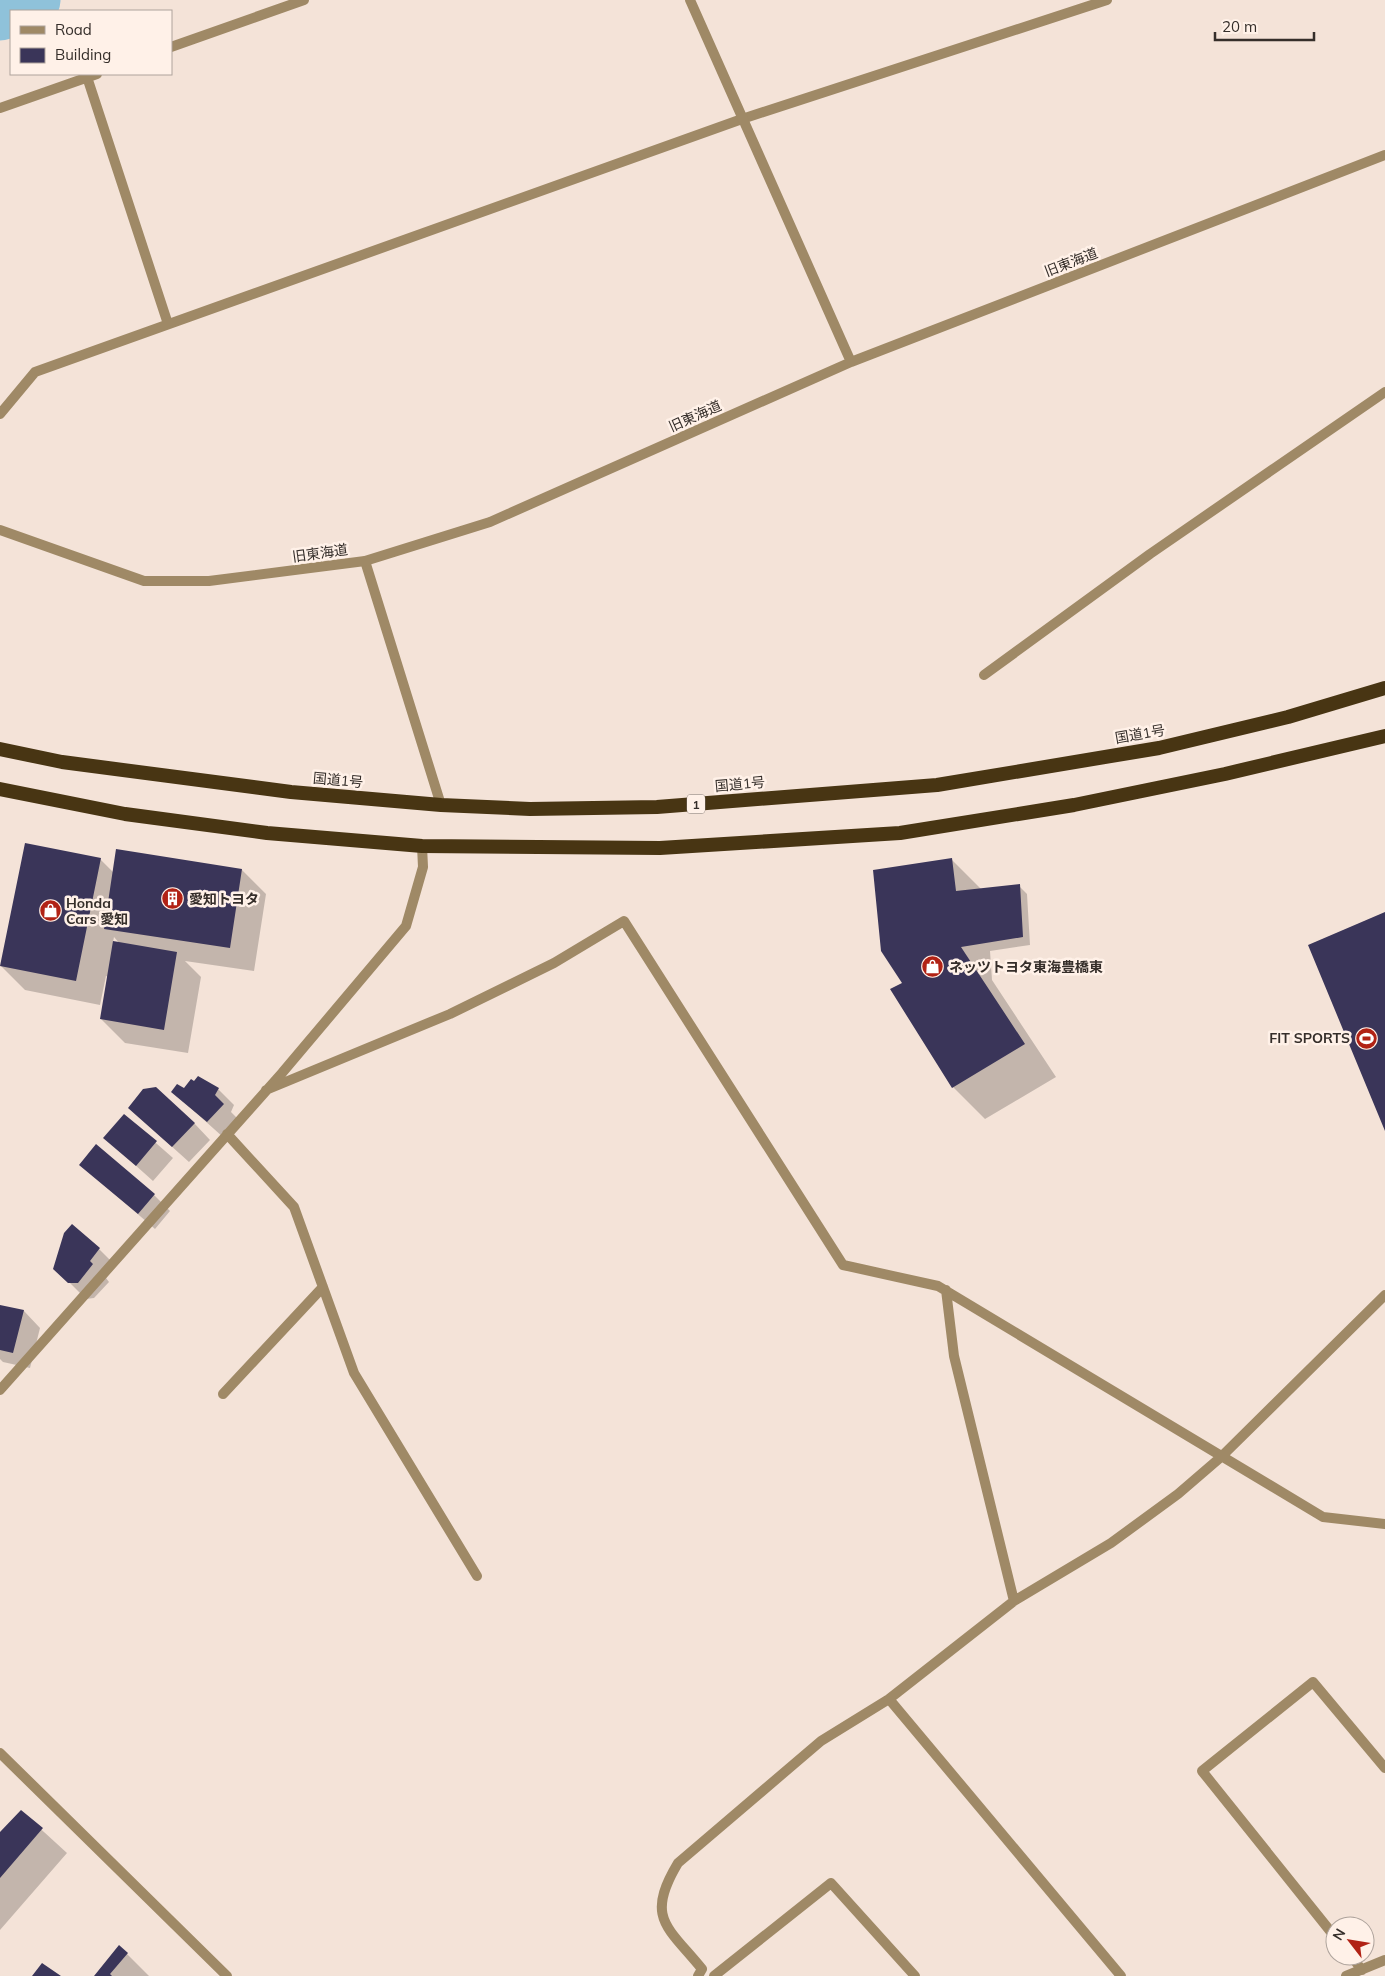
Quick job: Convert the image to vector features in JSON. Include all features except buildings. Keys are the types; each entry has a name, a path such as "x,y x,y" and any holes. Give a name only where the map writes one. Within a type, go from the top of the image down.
{"highway":[{"name":"国道1号","path":"0,749 62,762 291,792 441,805 530,809 657,807 937,785 1159,748 1288,717 1385,688"},
{"path":"0,789 125,814 267,833 422,846 660,848 900,833 1084,803 1225,774 1385,736"}],"street":[{"path":"172,47 304,0"},
{"path":"690,0 851,362"},
{"path":"0,414 35,372 742,119 1106,0"},
{"path":"0,108 92,76 168,324"},
{"name":"旧東海道","path":"0,530 144,581 209,581 365,561 490,522 851,362 1385,155"},
{"path":"984,675 1150,554 1385,392"},
{"path":"365,561 441,805"},
{"path":"0,1390 266,1090 406,926 423,868 422,846"},
{"path":"266,1090 450,1014 554,963 624,921 843,1266 938,1286 1323,1517 1385,1524"},
{"path":"227,1134 294,1206 354,1373 477,1576"},
{"path":"223,1394 323,1287"},
{"path":"946,1290 954,1356 1014,1600"},
{"path":"698,1976 702,1969 663,1921 662,1899 665,1885 678,1864 821,1741 889,1699 1014,1600 1111,1544 1178,1494 1221,1457 1385,1295"},
{"path":"1325,1925 1202,1772 1313,1682 1385,1768"},
{"path":"889,1699 1121,1976"},
{"path":"1,1756 228,1976"},
{"path":"714,1976 831,1883 915,1976"},
{"path":"1346,1976 1385,1960"},
{"path":"1359,1966 1362,1970"}],"waterway":[{"path":"0,11 31,0"}],"place":[{"name":"愛知トヨタ","path":"173,899"},
{"name":"Honda Cars 愛知","path":"50,911"},
{"name":"ネッツトヨタ東海豊橋東","path":"933,967"},
{"name":"FIT SPORTS","path":"1366,1038"}]}
